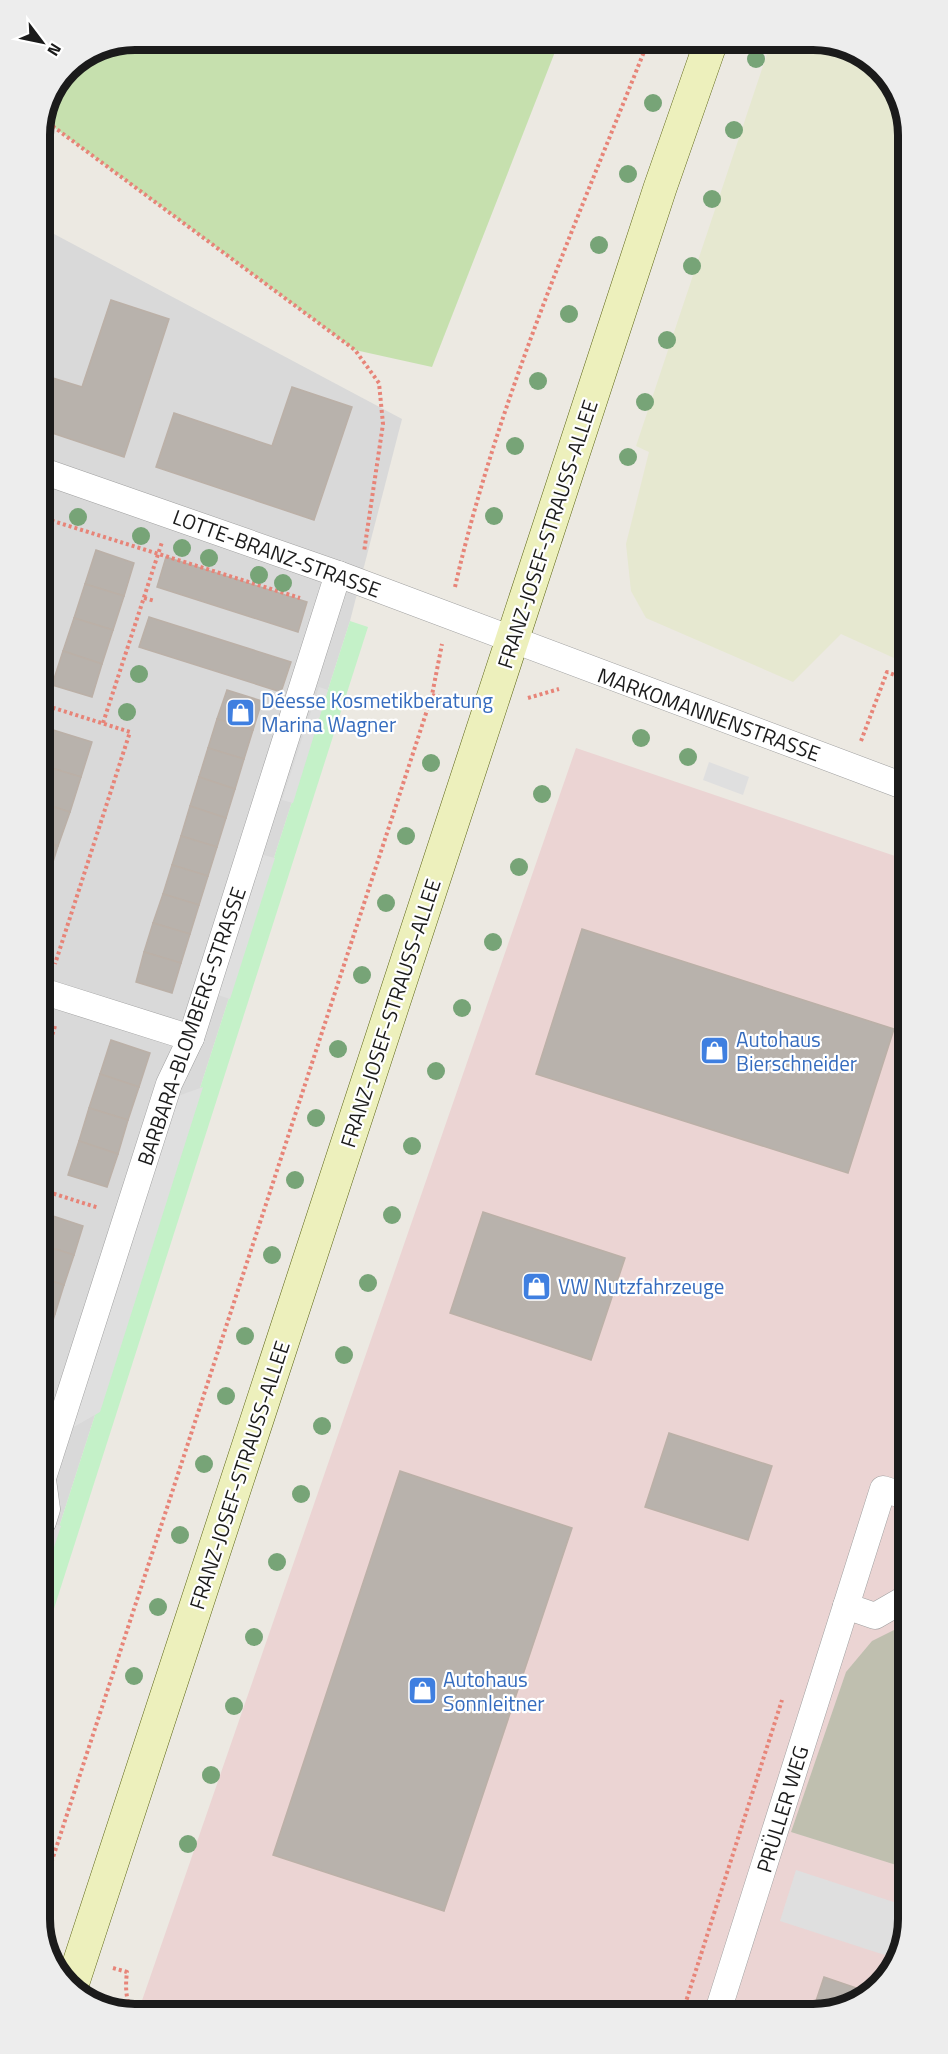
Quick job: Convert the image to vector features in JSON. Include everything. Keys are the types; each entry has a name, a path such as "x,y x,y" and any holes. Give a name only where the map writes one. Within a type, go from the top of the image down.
{"street":[{"name":"FRANZ-JOSEF-STRAUSS-ALLEE","path":"74,1979 656,200 708,50"},
{"name":"LOTTE-BRANZ-STRASSE","path":"50,479 171,515 349,578 513,641"},
{"name":"BARBARA-BLOMBERG-STRASSE","path":"49,1459 169,1084 191,1038 329,607 349,578"},
{"name":"MARKOMANNENSTRASSE","path":"513,641 898,784"},
{"path":"50,994 191,1038"},
{"name":"PRÜLLER WEG","path":"720,2004 883,1489 898,1494"},
{"path":"846,1606 874,1616 898,1603"}],"path":[{"path":"49,1871 432,695 464,548 498,432 553,282 644,50"},
{"path":"51,125 355,350 379,382 383,424 349,578"},
{"path":"103,723 171,515"},
{"path":"50,520 329,607"},
{"path":"144,598 155,602"},
{"path":"852,767 887,672 898,676"},
{"path":"50,707 130,732 50,994"},
{"path":"49,1192 127,1217"},
{"path":"685,2004 784,1696"},
{"path":"128,1972 126,1985 129,2004"}],"shaded area":[{"path":"768,50 830,51 851,58 874,74 881,83 890,97 898,123 898,660 841,634 793,682 646,618 631,591 626,544 649,452 636,446"},
{"path":"50,232 402,419 350,621 49,1558"},
{"path":"319,687 328,690 293,803 282,800"},
{"path":"576,748 898,857 898,1931 894,1947 884,1967 877,1976 856,1993 825,2004 141,2004"},
{"path":"709,762 749,777 743,795 703,780"},
{"path":"263,855 275,858 230,999 218,995"},
{"path":"203,1087 100,1412 72,1428 178,1096"},
{"path":"50,1523 61,1526 49,1562"},
{"path":"898,1628 898,1866 791,1832 846,1672 872,1641"},
{"path":"796,1870 898,1903 898,1931 890,1957 780,1921"}],"green space":[{"path":"134,49 556,50 432,367 355,350 51,125 56,102 74,74 102,56"},
{"path":"350,621 368,627 49,1624 49,1558"}],"building":[{"path":"111,300 169,319 124,457 50,432 50,377 82,387"},
{"path":"292,387 352,407 314,520 156,467 174,413 272,446"},
{"path":"96,550 134,563 124,596 85,584"},
{"path":"166,557 307,602 298,632 157,587"},
{"path":"85,584 124,596 113,630 74,618"},
{"path":"149,617 291,662 281,692 139,647"},
{"path":"74,618 113,630 102,664 63,651"},
{"path":"63,651 102,664 92,697 52,685"},
{"path":"227,690 262,701 253,730 217,719"},
{"path":"217,719 253,730 244,759 208,748"},
{"path":"50,730 92,742 81,777 50,768"},
{"path":"208,748 244,759 235,789 199,777"},
{"path":"50,768 81,777 70,812 50,806"},
{"path":"199,777 235,789 226,818 190,806"},
{"path":"50,806 70,812 58,846 50,843"},
{"path":"190,806 226,818 217,847 181,836"},
{"path":"181,836 217,847 208,876 172,865"},
{"path":"50,843 58,846 50,873"},
{"path":"172,865 208,876 199,905 163,894"},
{"path":"163,894 199,905 190,934 153,923"},
{"path":"153,923 190,934 181,963 144,952"},
{"name":"Autohaus Bierschneider","path":"582,929 894,1029 848,1173 536,1074"},
{"path":"144,952 181,963 172,993 136,982"},
{"path":"111,1040 150,1053 139,1087 100,1074"},
{"path":"100,1074 139,1087 128,1120 89,1108"},
{"path":"89,1108 128,1120 118,1154 79,1141"},
{"path":"79,1141 118,1154 107,1187 68,1175"},
{"name":"VW Nutzfahrzeuge","path":"483,1212 625,1258 591,1360 450,1313"},
{"path":"49,1215 83,1226 74,1255 49,1247"},
{"path":"49,1247 74,1255 64,1285 49,1280"},
{"path":"49,1280 64,1285 55,1314 49,1312"},
{"path":"49,1312 55,1314 49,1332"},
{"path":"669,1433 772,1466 748,1540 645,1507"},
{"name":"Autohaus Sonnleitner","path":"400,1471 572,1528 444,1911 273,1855"},
{"path":"824,1977 861,1990 841,2000 815,2004"}],"place":[{"name":"Déesse Kosmetikberatung Marina Wagner","path":"240,712"},
{"name":"Autohaus Bierschneider","path":"715,1051"},
{"name":"VW Nutzfahrzeuge","path":"537,1286"},
{"name":"Autohaus Sonnleitner","path":"422,1691"}]}
